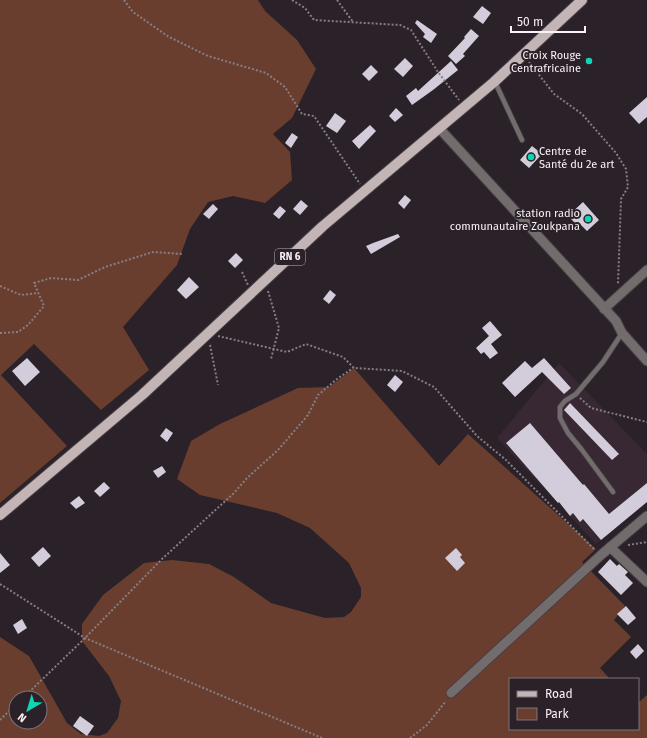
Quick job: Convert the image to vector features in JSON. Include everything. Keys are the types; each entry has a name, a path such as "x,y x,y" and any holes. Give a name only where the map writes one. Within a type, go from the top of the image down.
{"main road":[{"name":"RN 6","path":"0,515 142,395 323,226 494,82 582,0"}],"street":[{"path":"439,128 616,321 622,333 647,361"},
{"path":"604,309 647,270"},
{"path":"451,693 601,555 647,516"},
{"path":"610,547 647,582"}],"lane":[{"path":"494,82 522,140"},
{"path":"613,492 568,433 560,418 560,407 565,401 576,394 603,362 622,333"}],"path":[{"path":"124,0 133,12 169,37 208,56 266,73 285,87 302,114 314,116 365,191"},
{"path":"292,0 305,8 314,20 400,25 411,30 438,72 464,107"},
{"path":"337,0 353,22"},
{"path":"523,55 554,94 582,114 616,153 626,169 628,187 621,199 617,298"},
{"path":"0,333 18,332 28,325 44,306 34,283 51,278 78,280 105,267 153,252 183,254"},
{"path":"266,280 279,328 272,359"},
{"path":"0,286 21,295 38,293"},
{"path":"218,385 208,334 287,352 306,344 342,357 354,368"},
{"path":"30,690 85,638 162,559 234,493 247,478 278,450 308,415 318,396 337,379 354,368 402,370 434,387 477,436 506,460 601,555"},
{"path":"576,394 592,408 647,422"},
{"path":"0,584 85,638 322,738"},
{"path":"410,738 427,725 451,693"},
{"path":"0,720 8,712"}],"shaded area":[{"path":"559,363 647,454 647,502 596,544 497,438"}],"green space":[{"path":"0,0 258,0 265,11 297,40 316,69 292,118 273,134 290,152 292,180 265,203 233,196 208,202 190,229 177,265 123,327 149,370 101,410 34,344 1,375 67,446 0,503"},
{"path":"354,368 439,466 468,434 596,549 582,562 625,606 614,620 631,637 600,668 609,678 509,678 509,730 639,730 639,702 647,695 647,738 0,738 0,637 29,656 67,723 81,734 99,736 107,733 118,718 121,701 109,676 82,641 82,624 103,595 144,563 172,560 209,564 234,577 271,603 325,618 344,617 351,612 361,597 361,588 349,563 310,528 277,513 200,495 177,479 191,441 220,424 298,388 329,387"}],"building":[{"path":"482,6 491,13 483,24 473,17"},
{"path":"417,20 437,34 431,43 423,37 425,34 415,23"},
{"path":"471,29 479,36 463,54 465,56 456,64 448,56 465,38 464,37"},
{"path":"405,58 413,66 403,77 394,69"},
{"path":"451,61 458,70 412,105 406,96 416,88 418,91"},
{"path":"371,65 378,72 369,81 362,74"},
{"path":"647,97 647,117 639,124 629,113"},
{"path":"396,108 403,115 395,122 389,116"},
{"path":"335,113 346,121 337,133 326,126"},
{"path":"370,125 376,131 359,149 352,141"},
{"path":"292,133 298,137 291,148 285,143"},
{"name":"Centre de Santé du 2e art","path":"532,146 542,154 529,168 520,160"},
{"path":"405,195 411,200 404,209 398,203"},
{"path":"301,200 308,206 300,215 293,209"},
{"path":"583,202 599,220 587,231 578,222 576,224 568,216"},
{"path":"213,204 218,209 209,219 203,214"},
{"path":"280,206 286,211 279,219 273,214"},
{"path":"398,234 400,237 371,254 366,246 373,243"},
{"path":"236,253 243,260 235,268 228,261"},
{"path":"189,277 199,287 186,299 177,290"},
{"path":"330,290 336,295 329,304 323,299"},
{"path":"490,321 502,335 491,344 498,353 490,359 484,352 481,354 476,348 489,336 482,328"},
{"path":"27,358 40,372 25,386 12,371"},
{"path":"544,358 571,388 564,394 542,372 515,397 502,383 525,361 532,368"},
{"path":"395,375 403,382 395,392 387,385"},
{"path":"570,403 619,454 612,460 564,410"},
{"path":"530,423 609,514 647,483 647,502 601,540 583,519 580,522 573,513 570,516 506,443"},
{"path":"166,428 173,433 167,442 160,436"},
{"path":"162,466 166,472 158,478 153,471"},
{"path":"104,482 110,488 100,497 94,491"},
{"path":"79,496 85,503 76,509 70,503"},
{"path":"43,547 51,556 39,567 31,558"},
{"path":"456,548 462,555 460,557 465,563 457,571 445,558"},
{"path":"0,553 10,565 0,573"},
{"path":"610,559 617,566 619,564 628,572 625,575 633,583 621,595 598,572"},
{"path":"626,606 636,618 628,625 617,614"},
{"path":"22,619 27,628 18,634 13,625"},
{"path":"638,644 644,651 636,659 630,652"},
{"path":"80,716 94,726 87,736 73,726"}],"place":[{"name":"Croix Rouge Centrafricaine","path":"589,61"},
{"name":"Centre de Santé du 2e art","path":"531,157"},
{"name":"station radio communautaire Zoukpana","path":"588,219"}]}
